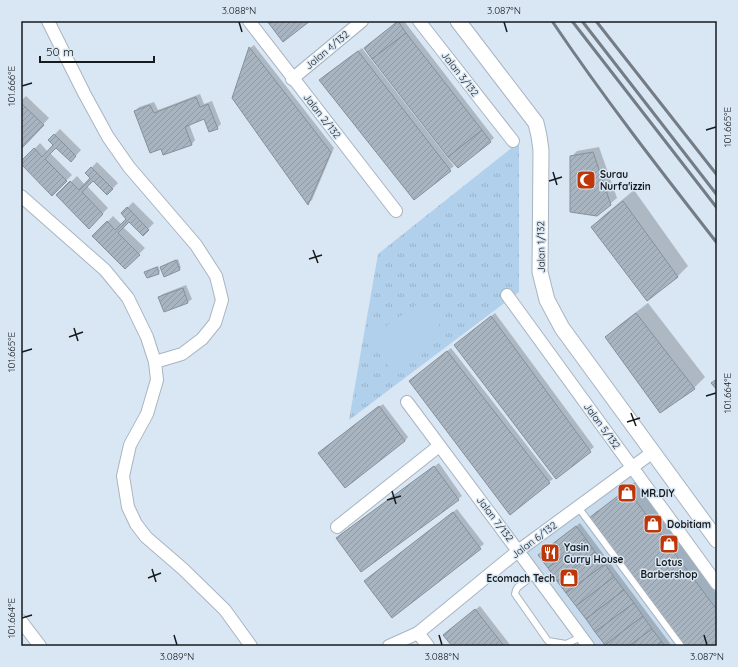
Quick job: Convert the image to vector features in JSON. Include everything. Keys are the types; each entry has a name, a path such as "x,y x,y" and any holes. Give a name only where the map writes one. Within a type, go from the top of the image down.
{"street":[{"path":"48,21 108,137 129,167 196,245 216,276 222,300 215,323 202,339 182,354 155,362"},
{"name":"Jalan 2/132","path":"249,21 396,211"},
{"name":"Jalan 4/132","path":"292,78 362,21"},
{"name":"Jalan 3/132","path":"418,21 513,141"},
{"name":"Jalan 1/132","path":"458,21 536,123 541,150 540,272 547,300 562,328 717,540"},
{"path":"21,196 105,270 128,298 147,337 155,362 157,380 147,414 130,445 123,476 128,507 136,524 146,537 183,569 225,610 251,646"},
{"name":"Jalan 5/132","path":"508,295 717,584"},
{"name":"Jalan 7/132","path":"407,402 584,642"},
{"path":"337,526 439,446"},
{"name":"Jalan 6/132","path":"389,646 418,633 518,551 653,452"},
{"path":"21,622 40,646"},
{"path":"418,633 428,646"}],"lane":[{"path":"578,507 681,646"},
{"path":"535,574 518,587 515,594 548,641 566,644 584,642"}],"shaded area":[{"path":"630,474 717,595 717,646 594,646 524,552"}],"green space":[{"path":"519,142 519,292 349,420 378,254"},
{"path":"422,301 444,332 391,370 369,338"}],"building":[{"path":"267,21 310,21 283,42"},
{"path":"398,21 406,33 372,59 364,48"},
{"path":"406,33 482,130 448,157 372,59"},
{"path":"249,47 331,152 308,205 232,98"},
{"path":"358,51 451,171 414,200 319,80"},
{"path":"196,97 200,107 208,104 218,129 209,132 204,119 185,127 192,145 163,155 161,149 150,153 134,111 150,105 154,113"},
{"path":"21,103 44,125 21,149"},
{"path":"482,130 491,142 458,168 448,157"},
{"path":"54,134 76,156 71,162 56,148 45,159 67,181 52,196 21,164 21,161 34,148 42,157 53,145 48,140"},
{"name":"Surau Nurfa'izzin","path":"593,152 611,205 597,216 570,212 570,156"},
{"path":"91,167 113,189 107,195 93,181 82,192 103,214 89,229 56,195 70,181 79,190 90,178 85,173"},
{"path":"623,201 678,277 647,301 591,227"},
{"path":"127,207 149,230 143,236 129,222 118,233 140,255 125,269 92,236 107,221 115,230 126,219 121,213"},
{"path":"176,260 180,270 164,277 160,267"},
{"path":"157,267 159,274 147,278 144,272"},
{"path":"183,288 188,303 164,312 158,297"},
{"path":"636,313 695,389 660,413 605,337"},
{"path":"491,316 591,452 556,479 454,345"},
{"path":"447,351 550,483 510,515 409,381"},
{"path":"717,379 717,390 711,383"},
{"path":"379,406 405,441 345,488 318,453"},
{"path":"434,466 459,500 361,572 336,538"},
{"path":"627,489 717,610 717,646 684,646 589,518"},
{"path":"453,512 481,549 392,618 364,581"},
{"path":"576,526 586,539 548,568 538,555"},
{"path":"586,539 595,552 557,581 548,568"},
{"path":"595,552 605,564 566,593 557,581"},
{"path":"605,564 614,577 576,606 566,593"},
{"path":"614,577 624,590 586,619 576,606"},
{"path":"624,590 634,603 595,632 586,619"},
{"path":"634,603 643,616 605,645 595,632"},
{"path":"475,609 504,646 452,646 443,635"},
{"path":"643,616 652,629 629,646 605,645"},
{"path":"652,629 662,642 656,646 629,646"},
{"path":"662,642 665,646 656,646"}],"railway":[{"path":"552,21 612,106 717,243"},
{"path":"572,21 717,208"},
{"path":"582,21 717,195"},
{"path":"596,21 717,175"}],"place":[{"name":"Surau Nurfa'izzin","path":"586,180"},
{"name":"MR.DIY","path":"627,493"},
{"name":"Dobitiam","path":"653,524"},
{"name":"Lotus Barbershop","path":"669,544"},
{"name":"Yasin Curry House","path":"550,553"},
{"name":"Ecomach Tech","path":"569,578"}]}
